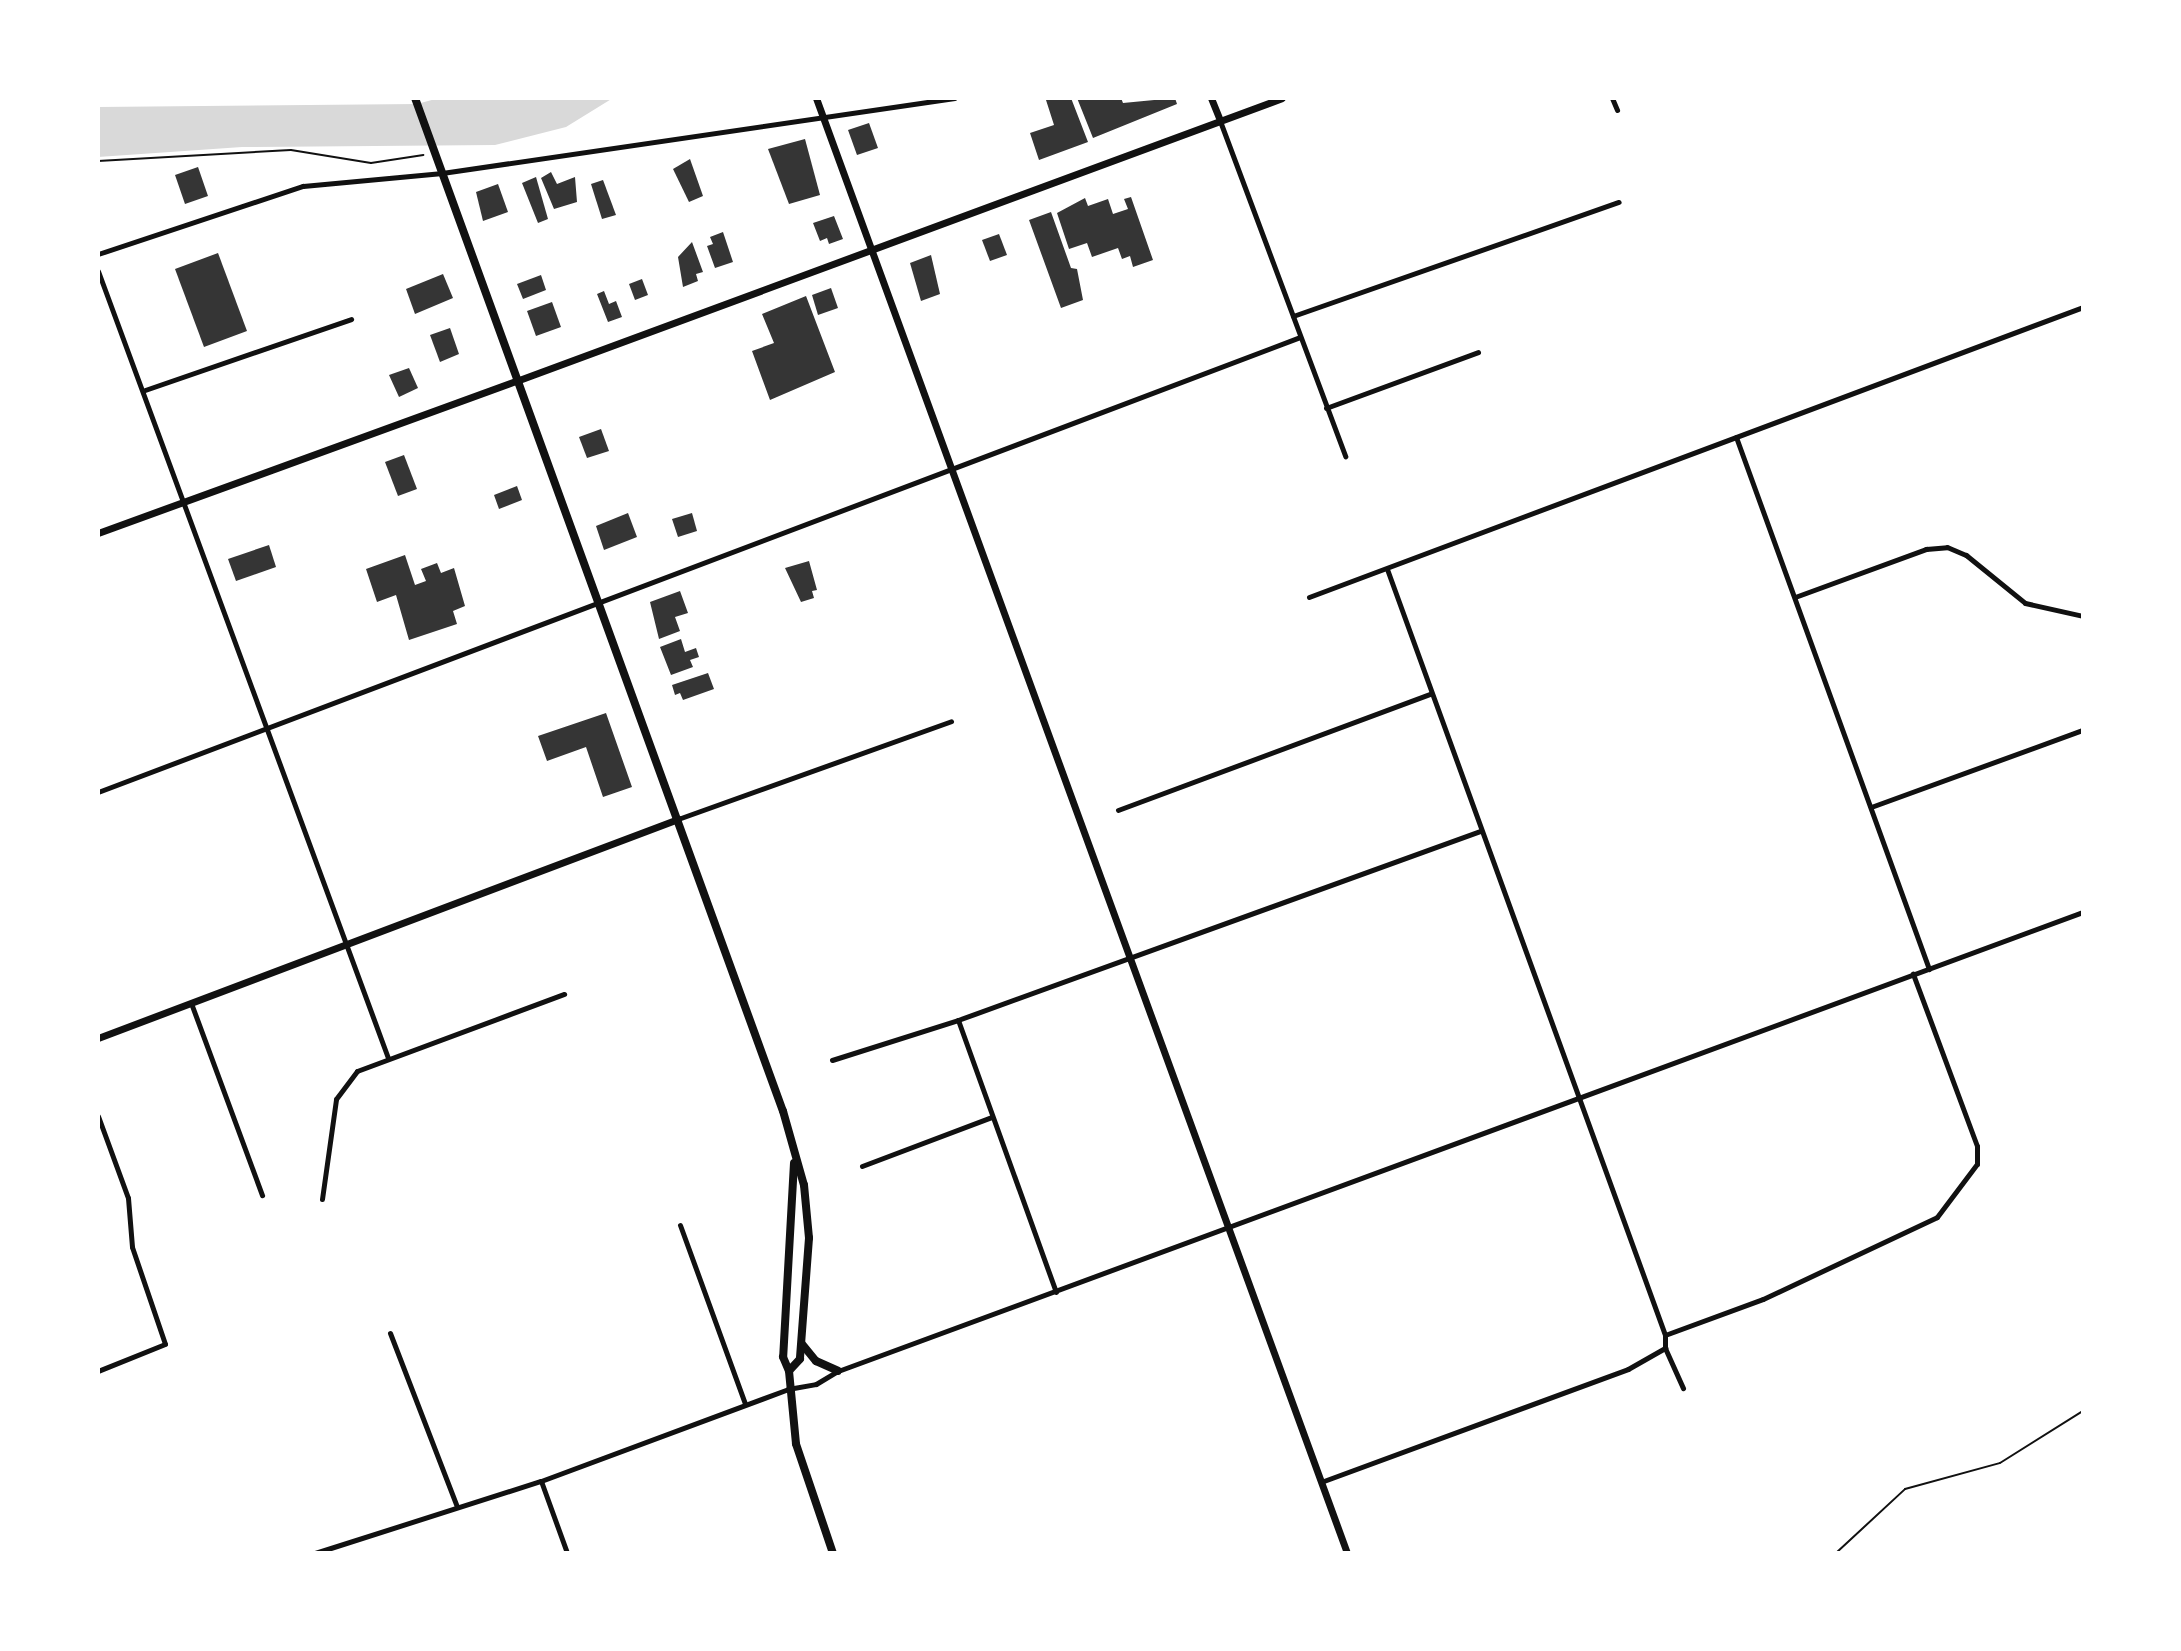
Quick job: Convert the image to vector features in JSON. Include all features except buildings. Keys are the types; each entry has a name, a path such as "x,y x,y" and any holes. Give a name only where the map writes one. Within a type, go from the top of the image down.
{"main road":[{"path":"416,101 783,1111 794,1160 804,1185 809,1238 800,1359 789,1371"},
{"path":"794,1160 783,1357 789,1371 788,1389 796,1444 833,1553"},
{"path":"801,1343 816,1361 838,1371"}],"street":[{"path":"98,254 303,186 442,173 955,98"},
{"path":"1211,98 1345,456"},
{"path":"98,533 1282,98"},
{"path":"1612,98 1617,110"},
{"path":"817,100 1347,1553"},
{"path":"1293,316 1619,202"},
{"path":"98,271 145,390 388,1058"},
{"path":"1309,597 2083,307"},
{"path":"145,390 351,319"},
{"path":"98,792 265,725 1300,337"},
{"path":"1326,408 1478,352"},
{"path":"1736,437 1929,969"},
{"path":"1795,597 1926,549 1947,547 1966,555 2025,603 2083,616"},
{"path":"1387,569 1665,1335 1665,1348 1683,1388"},
{"path":"1118,810 1430,694"},
{"path":"98,1038 678,819 951,721"},
{"path":"1871,807 2083,730"},
{"path":"832,1060 958,1020 1480,831"},
{"path":"315,1553 541,1481 788,1389 816,1384 838,1371 2083,912"},
{"path":"1665,1335 1763,1299 1937,1217 1977,1164 1977,1146 1913,974"},
{"path":"322,1199 336,1099 357,1071 564,994"},
{"path":"191,1003 262,1195"},
{"path":"958,1020 1056,1292"},
{"path":"98,1116 128,1198 132,1247 165,1344 98,1371"},
{"path":"862,1166 992,1117"},
{"path":"680,1225 745,1404"},
{"path":"390,1333 457,1507"},
{"path":"1321,1482 1628,1369 1665,1348"},
{"path":"541,1481 567,1553"}],"path":[{"path":"98,161 291,150 371,163 435,154"},
{"path":"1836,1553 1905,1489 2000,1463 2083,1411"}],"shaded area":[{"path":"439,98 613,98 566,127 495,145 242,147 98,157 98,107 417,104"}]}
